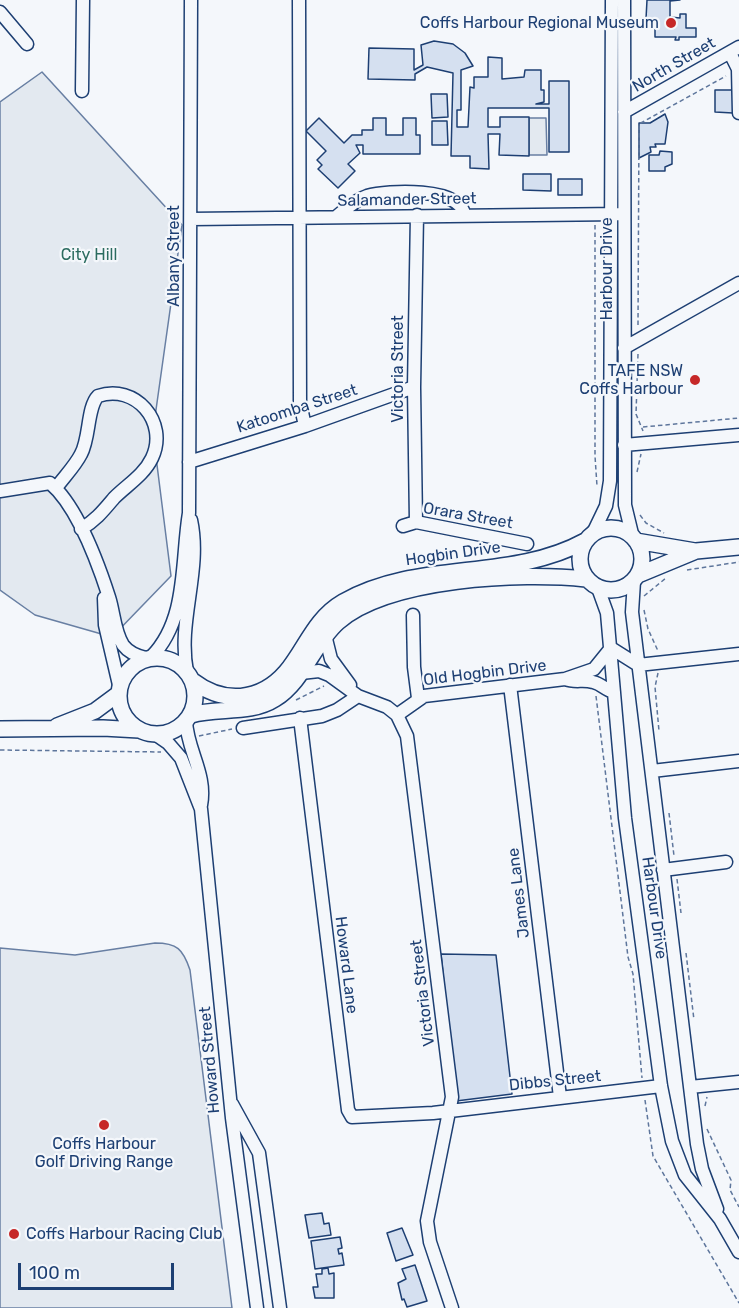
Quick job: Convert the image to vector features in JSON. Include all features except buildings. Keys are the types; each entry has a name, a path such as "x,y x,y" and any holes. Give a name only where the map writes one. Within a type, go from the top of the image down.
{"main road":[{"path":"696,551 668,572 636,578 617,590 592,583 579,560 589,537 601,530 618,529 635,540 696,551 739,547"},
{"name":"Hogbin Drive","path":"190,676 216,696 230,698 256,693 277,681 287,671 308,636 326,615 359,594 422,574 539,561 589,537"},
{"path":"635,540 642,558 636,578"},
{"name":"Hogbin Drive","path":"188,718 206,710 237,710 264,705 286,690 301,674 325,636 352,612 383,598 419,588 540,575 592,583"},
{"path":"0,729 139,730 155,734 166,733 188,718 195,692 190,676 171,660 149,658 134,664 125,673 119,690 123,715 139,730"},
{"path":"50,729 95,711 119,690"}],"street":[{"path":"82,91 83,0"},
{"name":"Albany Street","path":"149,658 165,642 176,613 189,513 191,0"},
{"path":"299,0 300,403 305,426"},
{"name":"Harbour Drive","path":"612,0 624,348 625,505 635,540"},
{"name":"Harbour Drive","path":"589,537 606,506 610,481 624,112 624,0"},
{"path":"0,12 27,44"},
{"path":"734,50 738,69 739,113"},
{"name":"North Street","path":"624,112 734,50"},
{"path":"336,217 365,197 398,194 448,196 460,204 464,215"},
{"name":"Salamander Street","path":"191,219 619,214"},
{"name":"Victoria Street","path":"416,522 414,387 417,215"},
{"path":"624,348 739,283"},
{"name":"Katoomba Street","path":"189,462 305,426 414,387"},
{"path":"0,491 53,486 81,455 89,430 92,404 98,396 118,392 142,403 154,423 155,449 152,458 143,471 114,498 98,518 81,529"},
{"path":"624,445 739,435"},
{"path":"53,486 81,529 103,584 123,645 136,656 149,658"},
{"name":"Albany Street","path":"189,513 194,535 193,586 184,633 190,676"},
{"name":"Orara Street","path":"403,526 416,522 527,544"},
{"name":"Harbour Drive","path":"636,578 632,612 652,771 670,869 690,1087 702,1169 720,1219"},
{"name":"Harbour Drive","path":"592,583 607,613 625,818 661,1086 672,1141 685,1175 720,1219 739,1252"},
{"path":"103,584 105,625 119,690"},
{"path":"413,615 414,667 418,698"},
{"path":"325,636 331,659 358,696"},
{"path":"565,679 594,669 611,648 638,665 739,654"},
{"path":"301,674 319,671 329,675 358,696 387,707 397,715"},
{"name":"Old Hogbin Drive","path":"397,715 418,698 565,679 572,682 590,680 600,683 606,691 614,692"},
{"name":"James Lane","path":"510,685 560,1097"},
{"path":"243,728 322,716 358,696"},
{"name":"Victoria Street","path":"397,715 408,747 451,1109 427,1221 430,1242 452,1308"},
{"name":"Howard Street","path":"188,718 189,741 203,785 201,809 232,1103 258,1308"},
{"name":"Howard Lane","path":"300,718 348,1110 352,1117 433,1113 451,1109"},
{"name":"Howard Street","path":"155,734 168,743 181,758 201,809"},
{"path":"652,771 739,761"},
{"path":"670,869 726,862"},
{"path":"690,1087 739,1082"},
{"name":"Dibbs Street","path":"451,1109 661,1086"},
{"path":"232,1103 259,1153 280,1308"}],"path":[{"path":"636,476 643,444 642,428 636,414 639,339 639,124 726,76"},
{"path":"596,214 595,480 599,493"},
{"path":"595,413 601,413"},
{"path":"642,428 739,418"},
{"path":"637,507 646,523 664,534 662,546"},
{"path":"681,571 739,562"},
{"path":"659,733 655,687 659,654 645,619 644,596 668,572"},
{"path":"669,811 670,869 682,919"},
{"path":"686,952 694,1022"},
{"path":"704,1111 709,1085"},
{"path":"706,1126 731,1180 730,1190 739,1207"}],"green space":[{"name":"City Hill","path":"42,72 182,225 154,424 171,576 112,637 35,615 0,590 0,102"},
{"path":"529,118 546,118 547,155 529,155"},
{"name":"Coffs Harbour Golf Driving Range","path":"155,943 169,944 182,952 190,970 232,1308 0,1308 0,948 75,955"}],"place":[{"name":"Coffs Harbour Regional Museum","path":"671,23"},
{"name":"TAFE NSW Coffs Harbour","path":"695,380"},
{"name":"Coffs Harbour Golf Driving Range","path":"104,1125"},
{"name":"Coffs Harbour Racing Club","path":"14,1234"}]}
